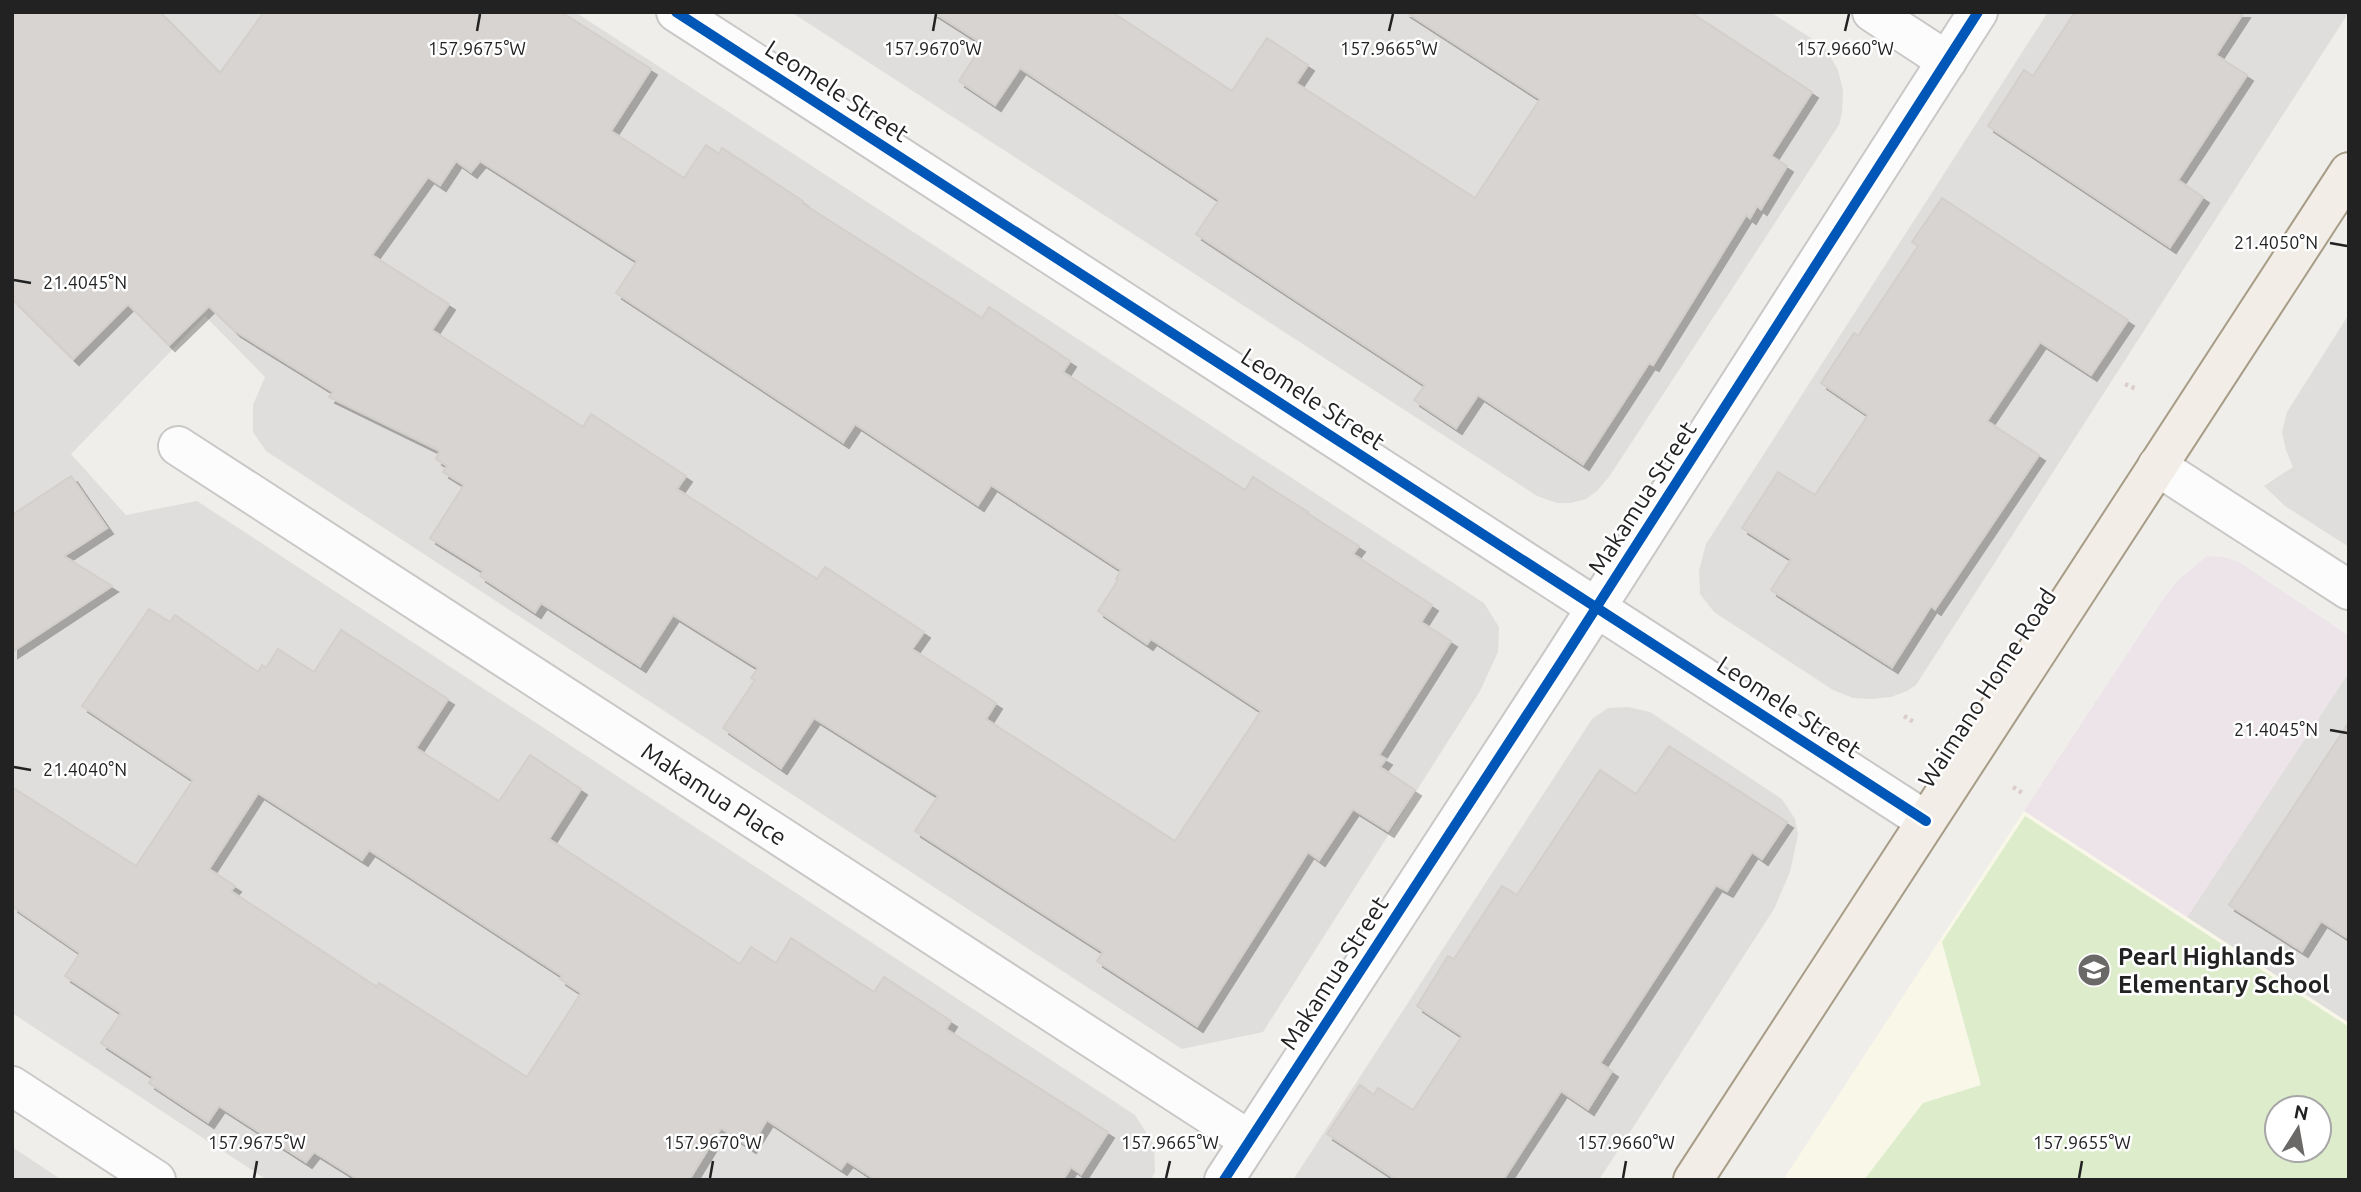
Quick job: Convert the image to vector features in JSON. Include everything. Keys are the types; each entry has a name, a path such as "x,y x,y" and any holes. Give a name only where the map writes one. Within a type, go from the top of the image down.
{"main road":[{"name":"Waimano Home Road","path":"1693,1180 2349,172"}],"street":[{"name":"Leomele Street","path":"676,12 1926,821"},
{"path":"1872,12 1947,61"},
{"name":"Makamua Street","path":"1224,1180 1597,608 1979,12"},
{"name":"Makamua Place","path":"178,446 1249,1140"},
{"path":"2157,466 2349,590"},
{"path":"12,1086 156,1180"}],"path":[{"path":"2125,384 2136,389"},
{"path":"1904,716 1914,722"},
{"path":"2013,787 2024,794"}],"shaded area":[{"path":"12,12 575,12 1484,603 1499,627 1498,652 1480,691 1263,1032 1182,1049 266,451 253,432 253,405 265,377 205,316 71,454 126,515 197,501 1135,1115 1154,1145 1155,1172 1151,1180 267,1180 12,1013"},
{"path":"791,12 1770,12 1825,47 1838,70 1843,90 1842,113 1839,125 1609,477 1586,499 1557,503 1537,496"},
{"path":"2048,12 2349,12 1916,685 1891,697 1853,698 1833,690 1714,612 1700,594 1699,571 1706,544"},
{"path":"2349,314 2349,547 2285,506 2264,486 2293,467 2282,432 2287,412"},
{"path":"2207,556 2239,562 2349,636 2349,672 2187,917 2024,811 2162,601 2176,582"},
{"path":"2349,672 2349,1023 2187,917"},
{"path":"1628,707 1650,712 1782,799 1795,819 1798,835 1790,872 1774,909 1599,1180 1293,1180 1592,719 1608,708"},
{"name":"Pearl Highlands Elementary School","path":"2024,811 2349,1023 2349,1180 1783,1180"},
{"path":"12,1147 62,1180 12,1180"}],"green space":[{"name":"Pearl Highlands Elementary School","path":"2025,816 2349,1027 2349,1180 1864,1180 1923,1103 1981,1085 1942,942"}],"building":[{"path":"12,12 160,12 220,73 264,12 561,12 651,69 611,131 684,178 706,145 719,154 722,148 803,201 802,203 982,318 989,307 1070,361 1063,372 1245,490 1253,477 1308,512 1359,546 1353,554 1432,605 1421,622 1451,641 1379,755 1386,759 1380,767 1415,790 1388,831 1353,809 1319,860 1308,852 1197,1026 1097,961 1103,952 915,831 938,796 814,718 781,768 723,728 755,680 751,678 758,668 673,615 640,666 541,603 535,612 480,576 483,571 430,538 464,485 443,472 447,466 436,459 440,451 329,397 333,392 235,331 209,306 169,345 128,304 73,359 12,299","holes":["456,161 471,172 480,161 637,261 616,293 843,442 855,424 978,505 991,485 1121,570 1116,579 1118,580 1098,611 1147,644 1151,639 1261,711 1175,841 986,719 996,703 912,649 924,632 825,567 817,579 677,489 686,476 591,414 583,427 432,330 449,304 372,255 428,177 440,185"]},
{"path":"933,12 1112,12 1232,91 1267,38 1308,65 1296,83 1475,198 1540,99 1406,12 1690,12 1812,92 1771,156 1787,166 1761,209 1757,206 1750,218 1746,215 1653,365 1649,363 1583,464 1478,395 1456,428 1414,400 1425,385 1196,234 1219,200 1020,68 995,105 959,81 983,44"},
{"path":"2075,12 2244,12 2216,55 2247,75 2178,180 2203,197 2170,247 1988,126 2024,70 2033,76"},
{"path":"1942,198 2128,320 2091,375 2040,342 1987,421 2039,455 1935,609 1931,606 1892,667 1771,590 1791,559 1742,528 1778,472 1815,495 1868,415 1821,383 1854,333 1858,336 1918,246 1912,242"},
{"path":"71,476 107,528 64,556 112,586 12,652 12,515"},
{"path":"149,609 170,622 175,615 258,672 262,665 266,668 278,649 314,672 341,630 448,699 416,748 499,801 530,755 581,789 549,839 740,964 751,947 776,963 791,938 874,992 884,977 951,1021 946,1029 1108,1132 1081,1174 1071,1167 1063,1180 876,1180 847,1161 841,1169 767,1120 750,1147 721,1128 689,1180 359,1180 314,1152 306,1162 219,1106 208,1122 149,1083 153,1077 101,1043 121,1013 65,976 80,953 12,906 12,787 136,866 193,780 82,706","holes":["258,793 362,860 369,850 562,976 560,979 581,993 527,1077 379,983 377,987 231,891 235,886 209,869"]},
{"path":"2349,722 2349,939 2321,921 2302,951 2229,905"},
{"path":"1669,746 1787,822 1762,859 1752,852 1727,891 1716,885 1600,1063 1612,1071 1588,1109 1561,1091 1503,1180 1397,1180 1327,1134 1360,1085 1374,1095 1378,1088 1413,1110 1462,1036 1417,1006 1448,956 1454,959 1502,886 1517,895 1600,770 1636,794"}],"cycle path":[{"path":"676,12 1926,821"},
{"path":"1224,1180 1562,661 1978,12"}],"place":[{"name":"Pearl Highlands Elementary School","path":"2094,970"}]}
